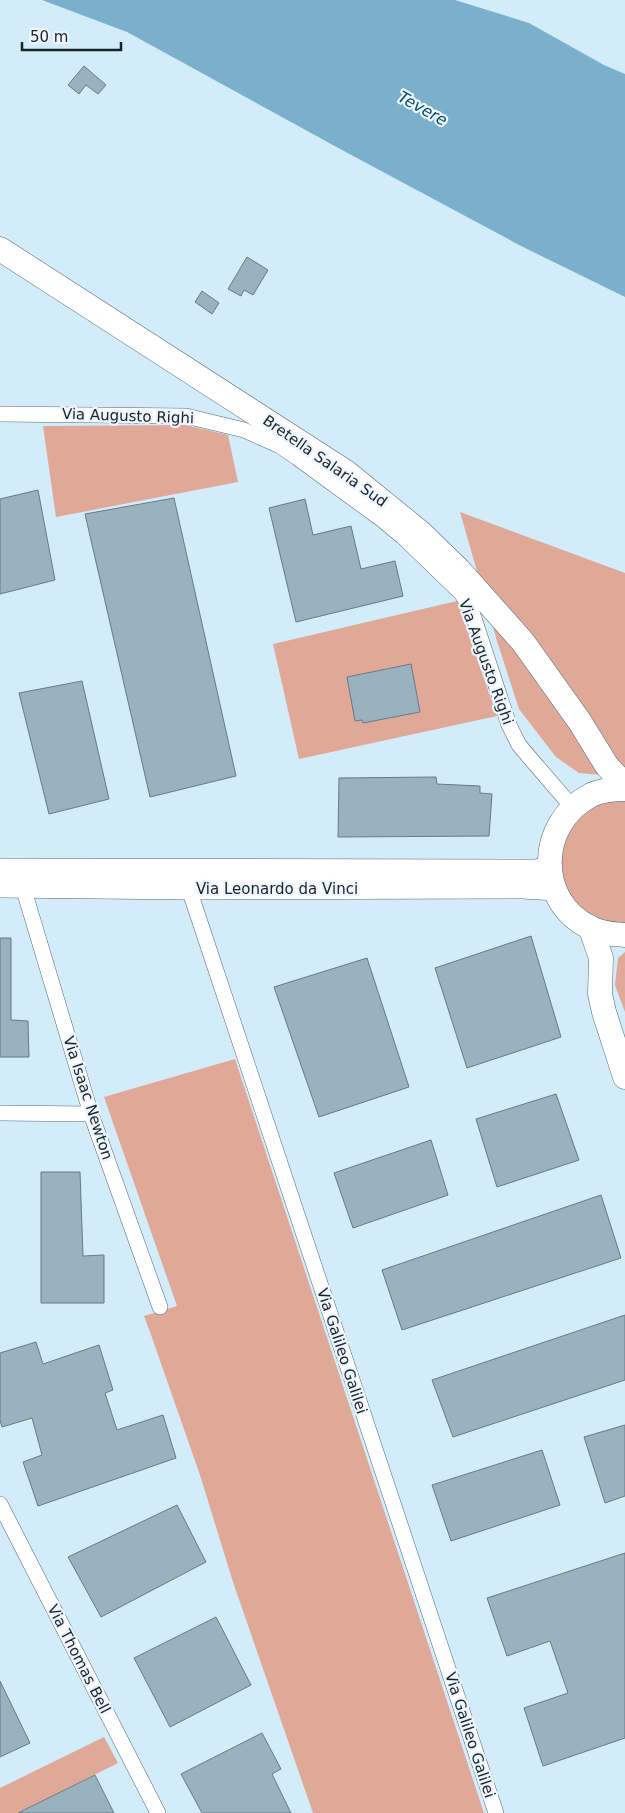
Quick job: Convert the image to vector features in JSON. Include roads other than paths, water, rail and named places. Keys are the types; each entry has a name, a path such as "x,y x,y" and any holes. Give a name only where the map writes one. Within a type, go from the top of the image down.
{"main road":[{"name":"Bretella Salaria Sud","path":"0,249 286,432 346,472 390,506 459,570 517,636 567,703 607,766 625,787"},
{"name":"Bretella Salaria Sud","path":"582,802 597,770 595,753 590,739"},
{"path":"625,787 610,789 582,802 561,823 552,844 552,878 564,905 576,919 591,928 609,934 625,936"},
{"name":"Via Leonardo da Vinci","path":"0,869 522,870 552,878"},
{"name":"Via Leonardo da Vinci","path":"0,887 188,889 523,888 552,878"},
{"path":"591,928 600,951 602,1003 625,1077"},
{"path":"602,965 611,951 625,936"}],"street":[{"name":"Via Augusto Righi","path":"0,414 186,416 244,430 280,446 381,519 410,543 462,594 472,612 509,725 530,758 582,802"},
{"name":"Via Isaac Newton","path":"23,887 91,1114 160,1307"},
{"name":"Via Galileo Galilei","path":"188,889 496,1813"},
{"path":"0,1113 91,1114"},
{"name":"Via Thomas Bell","path":"0,1504 158,1813"}],"water":[{"name":"Tevere","path":"42,0 455,0 529,23 604,65 625,74 625,297 521,246 127,32"}]}
